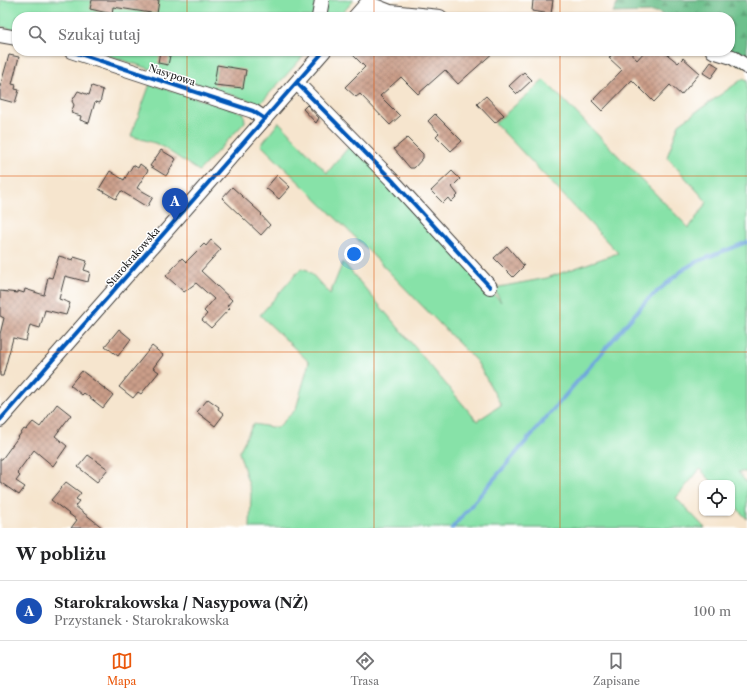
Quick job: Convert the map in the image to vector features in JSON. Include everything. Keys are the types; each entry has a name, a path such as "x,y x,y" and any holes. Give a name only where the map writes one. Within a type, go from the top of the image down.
{"street":[{"path":"320,12 322,0"},
{"path":"359,12 369,1 390,12"},
{"path":"0,34 12,37"},
{"name":"Nasypowa","path":"86,56 253,111 265,119"},
{"name":"Starokrakowska","path":"0,420 320,56"},
{"path":"729,56 746,67"},
{"path":"297,83 394,182 490,286"}],"green space":[{"path":"0,0 354,0 343,12 12,12 12,30 0,26"},
{"path":"619,0 747,0 747,67 719,56 735,56 735,12 613,12"},
{"path":"110,56 303,56 260,104"},
{"path":"744,78 747,81 747,472 738,472 747,483 747,519 735,506 735,480 710,480 700,469 676,498 705,528 250,528 251,492 239,452 253,424 277,428 296,409 309,362 260,315 301,268 308,270 330,294 343,262 477,421 501,405 477,362 357,239 261,145 279,122 327,173 352,143 501,302 494,288 547,278 618,253 495,123 544,80 689,228 707,202 667,157 679,124"},
{"path":"150,84 244,113 245,122 199,171 158,144 131,136"}],"building":[{"path":"92,0 159,0 157,12 144,12 113,7 112,12 103,12 90,9"},
{"path":"533,0 553,0 551,12 532,11"},
{"path":"9,55 19,57 12,84 16,85 15,89 19,90 15,103 0,99 0,87"},
{"path":"159,56 170,56 168,65 158,63"},
{"path":"354,56 489,56 458,84 445,70 418,94 401,77 380,96 400,116 390,125 360,94 356,97 345,87 365,67"},
{"path":"611,56 633,56 637,60 641,56 669,56 678,63 683,58 700,73 681,95 670,85 654,102 632,80 602,111 592,101 622,70 609,58"},
{"path":"711,62 719,67 711,78 703,73"},
{"path":"217,65 246,70 243,88 214,85"},
{"path":"524,72 532,80 517,94 509,86"},
{"path":"92,86 103,90 100,103 95,102 89,123 80,120 81,116 71,113 74,105 72,101 78,91 89,95"},
{"path":"486,96 504,115 495,123 477,104"},
{"path":"307,105 319,118 316,123 303,109"},
{"path":"435,114 462,141 451,151 436,136 439,133 428,121"},
{"path":"407,138 423,154 423,158 414,168 410,168 394,149"},
{"path":"161,150 176,159 166,176 150,166"},
{"path":"140,164 148,170 137,188 153,197 147,207 121,191 116,199 99,189 110,171 124,180 133,165 138,168"},
{"path":"452,171 460,179 452,187 458,195 451,202 448,198 443,203 431,191"},
{"path":"277,175 290,187 279,199 266,188"},
{"path":"232,187 262,214 261,215 270,225 261,235 222,198"},
{"path":"211,240 221,249 201,271 232,300 227,306 230,308 211,328 202,320 207,314 204,311 214,299 196,283 184,292 166,276 182,258 186,262 204,244 206,246"},
{"path":"507,246 524,266 513,277 494,258"},
{"path":"59,256 73,260 74,257 87,261 84,270 90,272 88,282 65,276 59,299 70,303 66,315 45,310 40,328 30,325 26,341 13,338 3,376 0,376 0,334 4,318 0,316 0,291 18,293 18,291 24,293 25,289 44,295 48,277 52,278"},
{"path":"119,329 131,339 118,356 105,346"},
{"path":"152,346 163,355 153,368 159,372 141,394 138,392 133,398 119,387"},
{"path":"82,371 113,395 103,408 84,393 82,395 70,385"},
{"path":"208,399 219,407 218,409 224,414 215,426 197,412"},
{"path":"57,404 71,415 55,436 67,446 53,466 34,450 17,473 20,476 16,481 25,487 19,495 0,482 0,459 2,459 24,429 26,430 33,422 40,427"},
{"path":"88,455 108,469 97,482 78,467"},
{"path":"66,482 81,493 76,499 79,501 75,506 103,528 71,528 77,520 51,500"}],"waterway":[{"path":"452,528 646,301 684,269 696,262 747,242"}],"cycle path":[{"path":"86,56 253,111 265,119"},
{"path":"0,420 320,56"},
{"path":"297,83 394,182 490,287"}],"place":[{"name":"Starokrakowska / Nasypowa (NŻ)","path":"175,221"}]}
